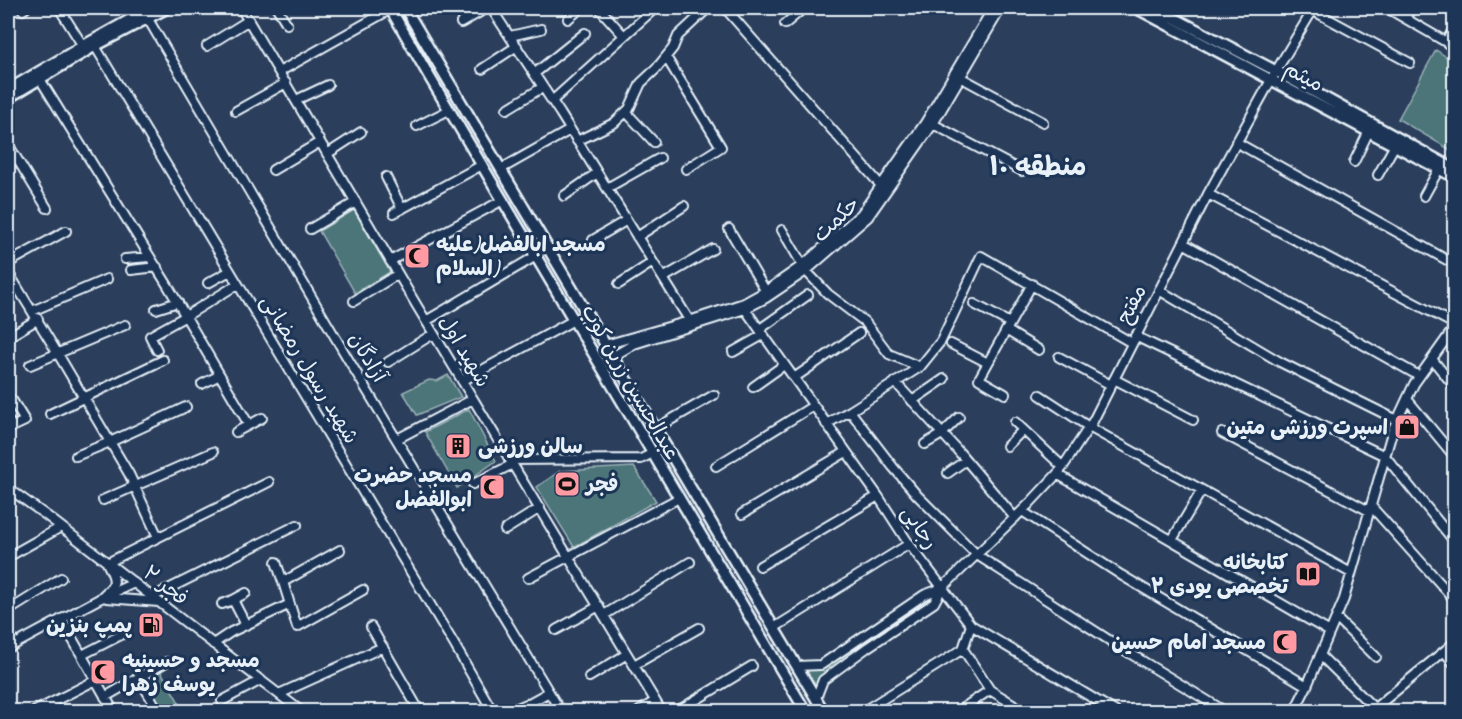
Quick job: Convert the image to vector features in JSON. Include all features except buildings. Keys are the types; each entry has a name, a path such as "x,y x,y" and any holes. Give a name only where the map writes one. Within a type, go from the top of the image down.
{"main road":[{"path":"8,90 151,8"},
{"path":"8,97 95,46 168,8"},
{"name":"عبدالحسین زرین کوب","path":"390,8 806,711"},
{"name":"عبدالحسین زرین کوب","path":"405,8 824,711"},
{"name":"میثم","path":"1136,8 1274,75 1455,169"},
{"name":"میثم","path":"1158,8 1369,131 1455,177"},
{"path":"608,378 620,380 622,374"},
{"path":"619,397 623,390 633,392"}],"street":[{"path":"59,8 83,46"},
{"name":"شهید اول","path":"242,8 433,333 662,711"},
{"path":"276,8 287,24"},
{"path":"279,72 390,8"},
{"path":"461,23 489,8 552,100 691,323"},
{"path":"568,19 581,8"},
{"path":"599,8 624,36"},
{"path":"578,141 614,123 629,109 641,83 666,57 678,36 708,8"},
{"path":"725,8 883,189"},
{"path":"785,24 804,8"},
{"name":"حکمت","path":"883,189 926,123 993,8"},
{"name":"حکمت","path":"605,345 745,309 805,268 861,214 933,124 1001,8"},
{"path":"1387,8 1455,49"},
{"path":"1405,18 1411,8"},
{"path":"552,100 654,9"},
{"path":"1313,9 1410,63"},
{"name":"مفتح","path":"816,698 823,680 934,603 942,588 1063,467 1089,427 1236,142 1313,9"},
{"name":"آزادگان","path":"148,19 561,711"},
{"path":"207,46 249,20"},
{"path":"510,36 541,29"},
{"path":"1446,42 1453,30"},
{"path":"534,74 585,33"},
{"name":"شهید رسول رمضانی","path":"95,46 493,711"},
{"path":"482,69 517,46"},
{"path":"666,57 721,147 686,169"},
{"path":"960,77 1043,122"},
{"path":"40,78 157,267 249,425"},
{"path":"237,111 286,83"},
{"path":"296,100 328,85"},
{"path":"507,109 543,87"},
{"path":"417,126 449,110"},
{"path":"626,112 654,142"},
{"path":"933,124 1022,171"},
{"path":"501,169 570,130"},
{"path":"1354,162 1369,131"},
{"path":"327,154 361,132"},
{"path":"273,170 320,142"},
{"path":"1236,142 1455,264"},
{"path":"8,144 47,208"},
{"path":"1378,175 1395,145"},
{"path":"607,188 660,158"},
{"path":"394,213 482,165"},
{"path":"1424,196 1440,169"},
{"path":"564,195 597,173"},
{"path":"386,177 402,209"},
{"path":"1208,194 1455,326 1414,384 1397,420 1344,599 1294,711"},
{"path":"390,261 503,200"},
{"path":"310,229 356,202"},
{"path":"637,237 684,206"},
{"path":"593,240 627,220"},
{"path":"729,229 767,294"},
{"path":"782,230 805,268 828,294 865,322 890,354 920,367"},
{"path":"8,263 66,231"},
{"path":"1184,243 1419,376"},
{"path":"663,278 713,249"},
{"path":"426,321 536,256"},
{"path":"826,424 920,367 941,341 981,256 1133,340 1385,456 1455,541"},
{"path":"125,259 150,257"},
{"path":"619,284 653,262"},
{"path":"131,270 157,267"},
{"path":"208,283 230,271"},
{"path":"8,272 10,282 38,319 110,442 135,487 158,537"},
{"path":"354,301 398,274"},
{"path":"32,312 106,279"},
{"path":"157,350 150,336 238,284"},
{"path":"1005,394 979,379 1032,284"},
{"path":"1159,290 1280,362 1397,420"},
{"name":"حکمت","path":"612,357 634,344 767,294"},
{"path":"733,352 808,295"},
{"path":"156,309 178,302"},
{"path":"974,304 1039,350"},
{"name":"رجایی","path":"745,309 878,496 909,544 971,625 1116,711"},
{"path":"8,337 38,319"},
{"path":"462,381 574,320"},
{"path":"30,366 124,325"},
{"path":"388,363 433,333"},
{"path":"794,378 859,333"},
{"path":"951,344 988,363"},
{"path":"1059,357 1193,420"},
{"path":"1432,359 1455,386"},
{"path":"50,414 162,360"},
{"path":"753,387 784,365"},
{"path":"202,384 220,375"},
{"path":"912,401 944,379"},
{"path":"895,382 1018,514 1307,686"},
{"path":"655,429 714,395"},
{"path":"1040,395 1089,427 1351,573"},
{"path":"397,439 474,399"},
{"path":"1407,399 1455,456"},
{"path":"8,403 12,400 26,421 12,427 8,420"},
{"path":"717,466 813,406"},
{"path":"76,456 186,407"},
{"path":"850,411 917,495 977,555 1126,651 1226,711"},
{"path":"925,444 942,434 959,417"},
{"path":"236,432 262,418"},
{"path":"1015,422 1063,467"},
{"path":"1007,446 1023,430"},
{"path":"1222,433 1370,509 1455,599"},
{"path":"102,500 213,452"},
{"path":"742,514 846,452"},
{"path":"473,484 512,462 641,459 652,453"},
{"path":"948,473 966,460"},
{"path":"1057,474 1330,632"},
{"path":"99,599 115,582 107,563 269,482"},
{"name":"فجر ۲","path":"8,488 302,711"},
{"path":"1172,540 1202,490"},
{"path":"760,566 878,496"},
{"path":"528,578 679,498"},
{"path":"505,530 540,508"},
{"path":"152,597 297,525"},
{"path":"8,557 61,527"},
{"path":"774,628 909,544"},
{"path":"283,582 340,550"},
{"path":"276,562 297,627 363,590"},
{"path":"604,615 690,562"},
{"path":"8,611 61,578"},
{"path":"8,631 11,646 134,583"},
{"name":"مفتح","path":"797,666 821,665 924,595 942,588"},
{"path":"222,604 246,593"},
{"path":"99,599 111,597 159,603"},
{"path":"233,600 246,625"},
{"path":"213,644 231,632 290,604"},
{"path":"556,630 599,606"},
{"path":"1336,618 1376,657"},
{"path":"61,619 114,711"},
{"path":"862,711 963,649 971,625"},
{"path":"371,627 420,711"},
{"path":"634,665 699,628"},
{"path":"82,655 122,635"},
{"path":"1320,655 1372,710 1455,643"},
{"path":"279,694 383,647"},
{"path":"963,649 990,690 1026,711"},
{"path":"1445,652 1455,664"},
{"path":"589,677 627,654"},
{"path":"105,697 166,662"},
{"path":"676,711 752,666"},
{"path":"139,678 159,711"},
{"path":"33,711 96,680"},
{"path":"222,701 261,680"},
{"path":"957,711 990,690"},
{"path":"508,711 549,692"},
{"path":"638,711 655,701"}],"green space":[{"path":"1436,50 1454,62 1454,146 1452,151 1398,119"},
{"path":"354,210 390,272 355,293 319,231"},
{"path":"448,375 461,397 417,415 403,392 429,380 437,381"},
{"path":"469,409 496,461 457,488 425,432"},
{"path":"634,467 656,501 574,547 537,487 560,471"},
{"path":"936,592 933,601 821,676 814,689 805,669 821,668"},
{"path":"160,670 184,711 162,711 144,679"}],"place":[{"name":"مسجد ابالفضل(علیه السلام)","path":"417,256"},
{"name":"اسپرت ورزشی متین","path":"1407,427"},
{"name":"سالن ورزشی","path":"458,446"},
{"name":"فجر","path":"567,484"},
{"name":"مسجد حضرت ابوالفضل","path":"492,487"},
{"name":"کتابخانه تخصصی یودی ۲","path":"1308,574"},
{"name":"پمپ بنزین","path":"151,625"},
{"name":"مسجد امام حسین","path":"1285,642"},
{"name":"مسجد و حسینیه یوسف زهرا","path":"103,672"}],"district":[{"name":"منطقه ۱۰","path":"1038,166"}]}
